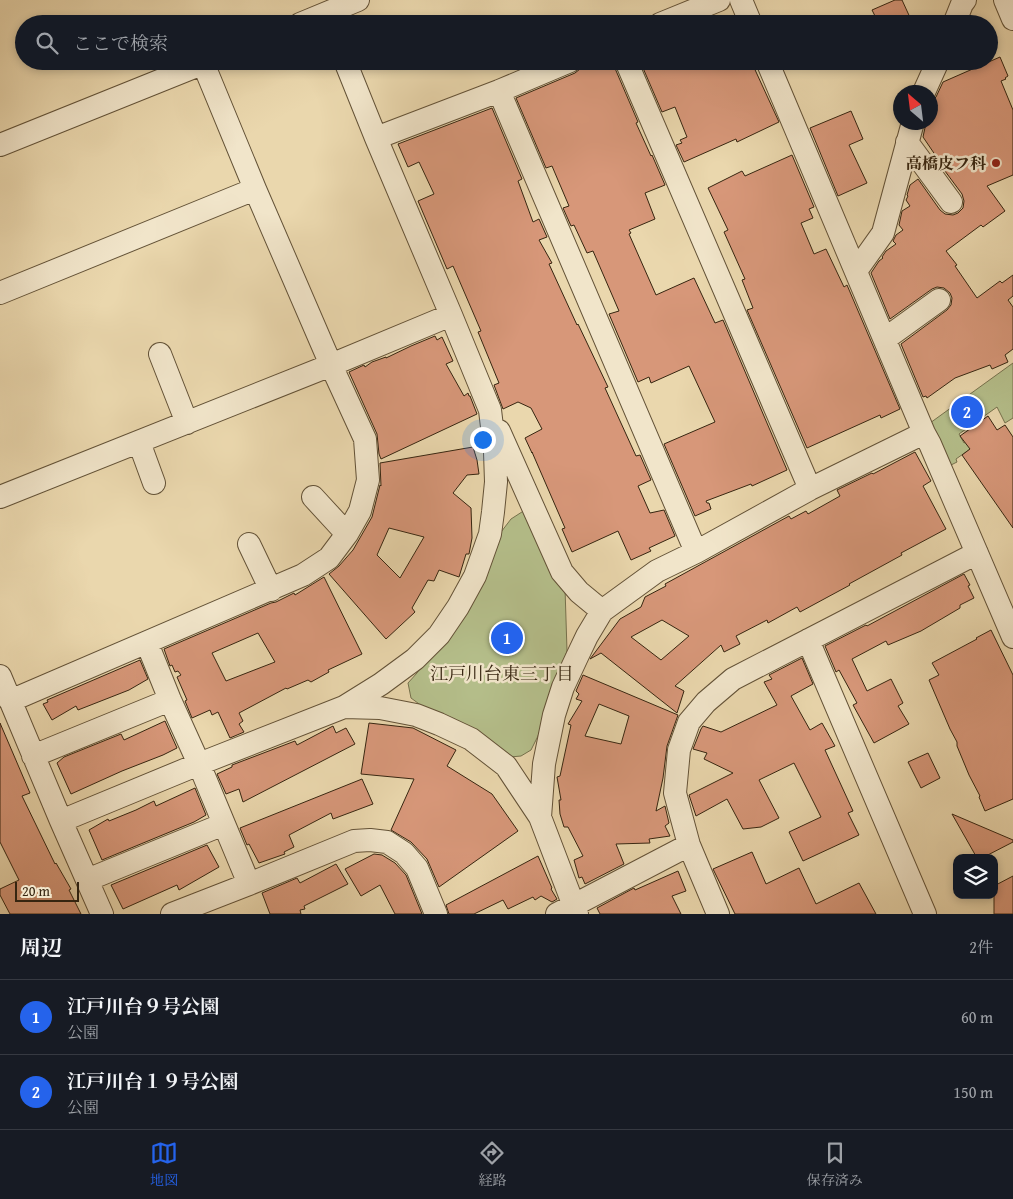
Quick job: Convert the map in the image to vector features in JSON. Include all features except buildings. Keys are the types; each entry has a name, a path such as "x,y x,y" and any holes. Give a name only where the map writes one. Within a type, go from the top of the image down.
{"street":[{"path":"333,15 358,0"},
{"path":"682,15 719,0"},
{"path":"741,0 747,15"},
{"path":"958,15 965,0"},
{"path":"1005,0 1013,20"},
{"path":"0,145 186,70"},
{"path":"10,701 303,576 329,558 348,534 360,510 368,480 365,439 255,189 209,70"},
{"path":"349,70 490,410 562,572 579,592 602,611"},
{"path":"376,138 549,70"},
{"path":"630,70 810,489"},
{"path":"771,70 1013,637"},
{"path":"927,85 934,70"},
{"path":"499,91 696,552"},
{"path":"856,271 883,233 910,132"},
{"path":"910,132 951,202"},
{"path":"0,293 255,189"},
{"path":"884,338 939,300"},
{"path":"0,497 451,315"},
{"path":"160,354 187,423"},
{"path":"61,820 344,707 381,684 415,659 439,635 458,607 475,576 490,534 494,512 496,452 490,410"},
{"path":"540,817 544,764 554,715 577,657 602,611 657,571 696,552 810,489 924,432"},
{"path":"139,442 154,483"},
{"path":"313,497 348,534"},
{"path":"249,544 271,590"},
{"path":"718,914 689,845 675,793 679,750 689,722 706,702 733,679 977,553"},
{"path":"808,640 925,914"},
{"path":"147,643 249,884"},
{"path":"0,676 102,914"},
{"path":"33,756 170,700"},
{"path":"344,707 380,708 416,714 470,739 506,766 540,817 569,911 689,845"},
{"path":"87,880 224,824"},
{"path":"172,914 354,841 370,840 388,842 404,853 417,868 436,914"}],"green space":[{"path":"1013,363 1013,418 1005,423 997,407 959,434 964,443 968,441 973,447 956,459 957,462 949,466 930,423"},
{"path":"525,510 565,588 567,651 538,736 531,750 521,756 510,757 426,709 411,698 408,683 431,651 498,536 511,519"}],"place":[{"name":"高橋皮フ科","path":"996,163"},
{"name":"江戸川台１９号公園","path":"967,412"},
{"name":"江戸川台９号公園","path":"507,638"}],"district":[{"name":"江戸川台東三丁目","path":"502,673"}]}
